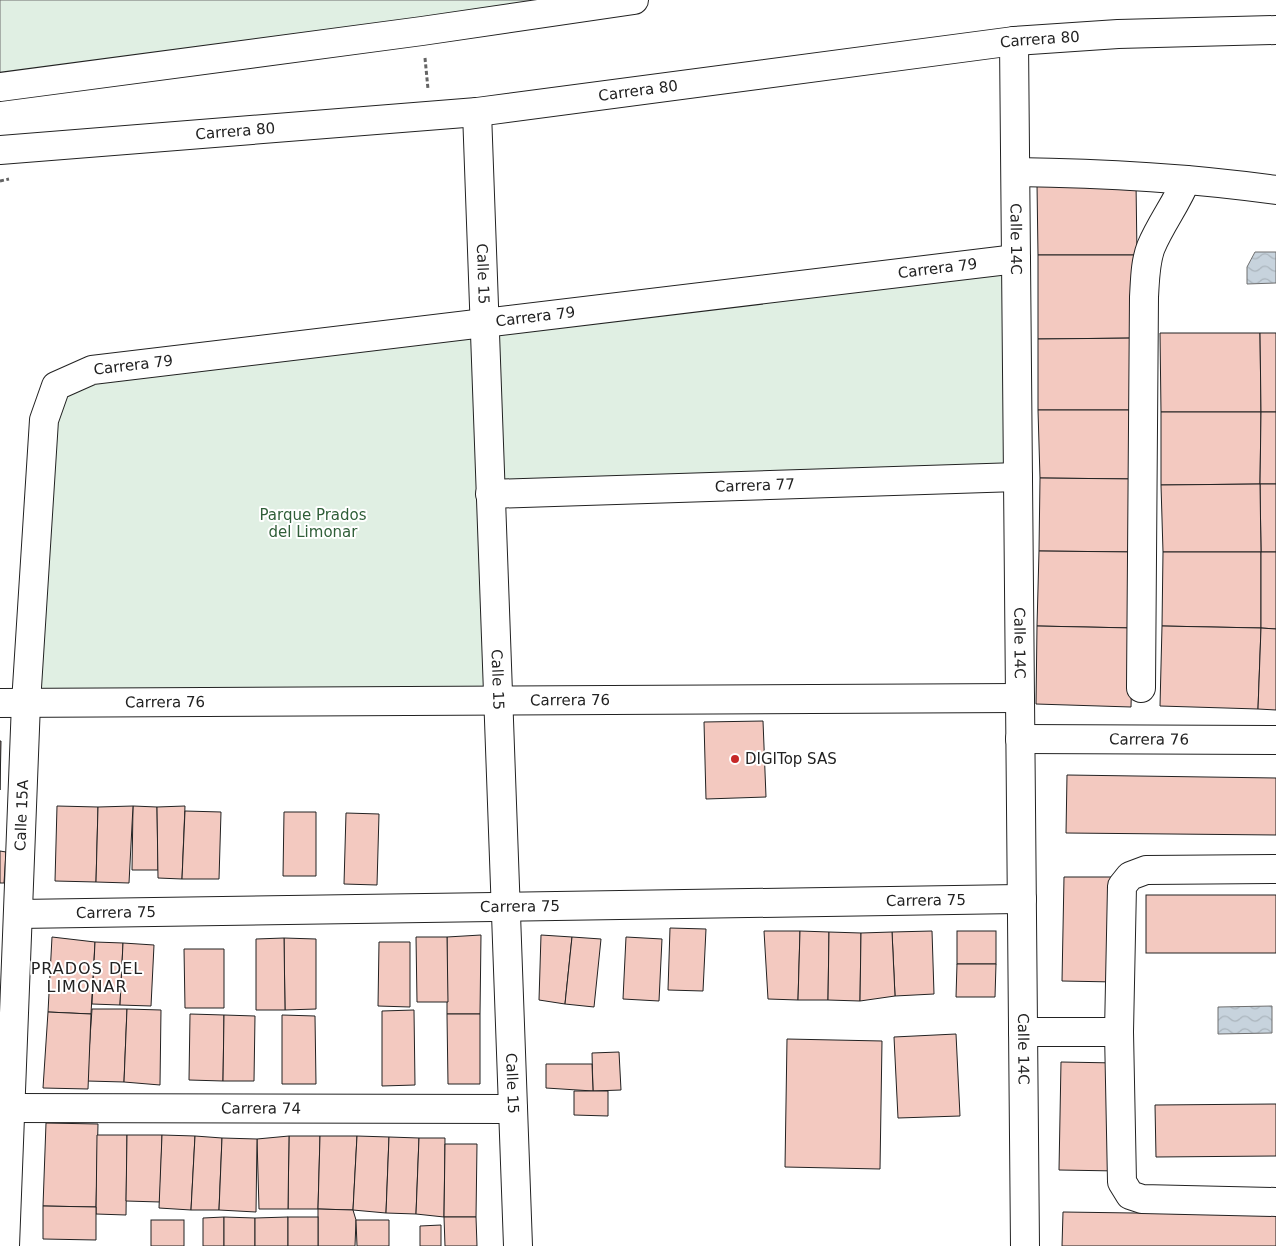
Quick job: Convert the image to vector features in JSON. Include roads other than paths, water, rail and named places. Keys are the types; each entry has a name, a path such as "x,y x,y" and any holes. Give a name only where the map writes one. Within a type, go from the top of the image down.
{"street":[{"path":"0,87 422,31 634,0"},
{"name":"Carrera 80","path":"0,150 477,112 1014,41 1118,34 1276,30"},
{"name":"Calle 14C","path":"1014,41 1025,1246"},
{"name":"Calle 15","path":"477,112 518,1246"},
{"path":"1016,172 1186,180 1276,190"},
{"path":"1141,688 1144,297 1146,269 1151,248 1181,193 1186,180"},
{"name":"Carrera 79","path":"56,386 92,370 1016,259"},
{"name":"Calle 15A","path":"5,1246 18,914 13,703 44,420 56,386"},
{"name":"Carrera 77","path":"490,494 1018,478"},
{"name":"Carrera 76","path":"13,703 1020,698"},
{"name":"Carrera 76","path":"1020,739 1276,740"},
{"path":"1276,869 1146,870 1130,876 1122,886 1119,1032 1122,1182 1130,1195 1142,1199 1276,1202"},
{"name":"Carrera 75","path":"18,914 1022,899"},
{"path":"1023,1032 1119,1032"},
{"name":"Carrera 74","path":"10,1108 513,1109"}],"water":[{"path":"1255,252 1276,252 1276,283 1247,284 1247,267"},
{"path":"1272,1006 1272,1033 1218,1034 1218,1007"}],"place":[{"name":"DIGITop SAS","path":"735,759"}],"district":[{"name":"PRADOS DEL LIMONAR","path":"87,977"}],"park label":[{"name":"Parque Prados del Limonar","path":"313,524"}]}
